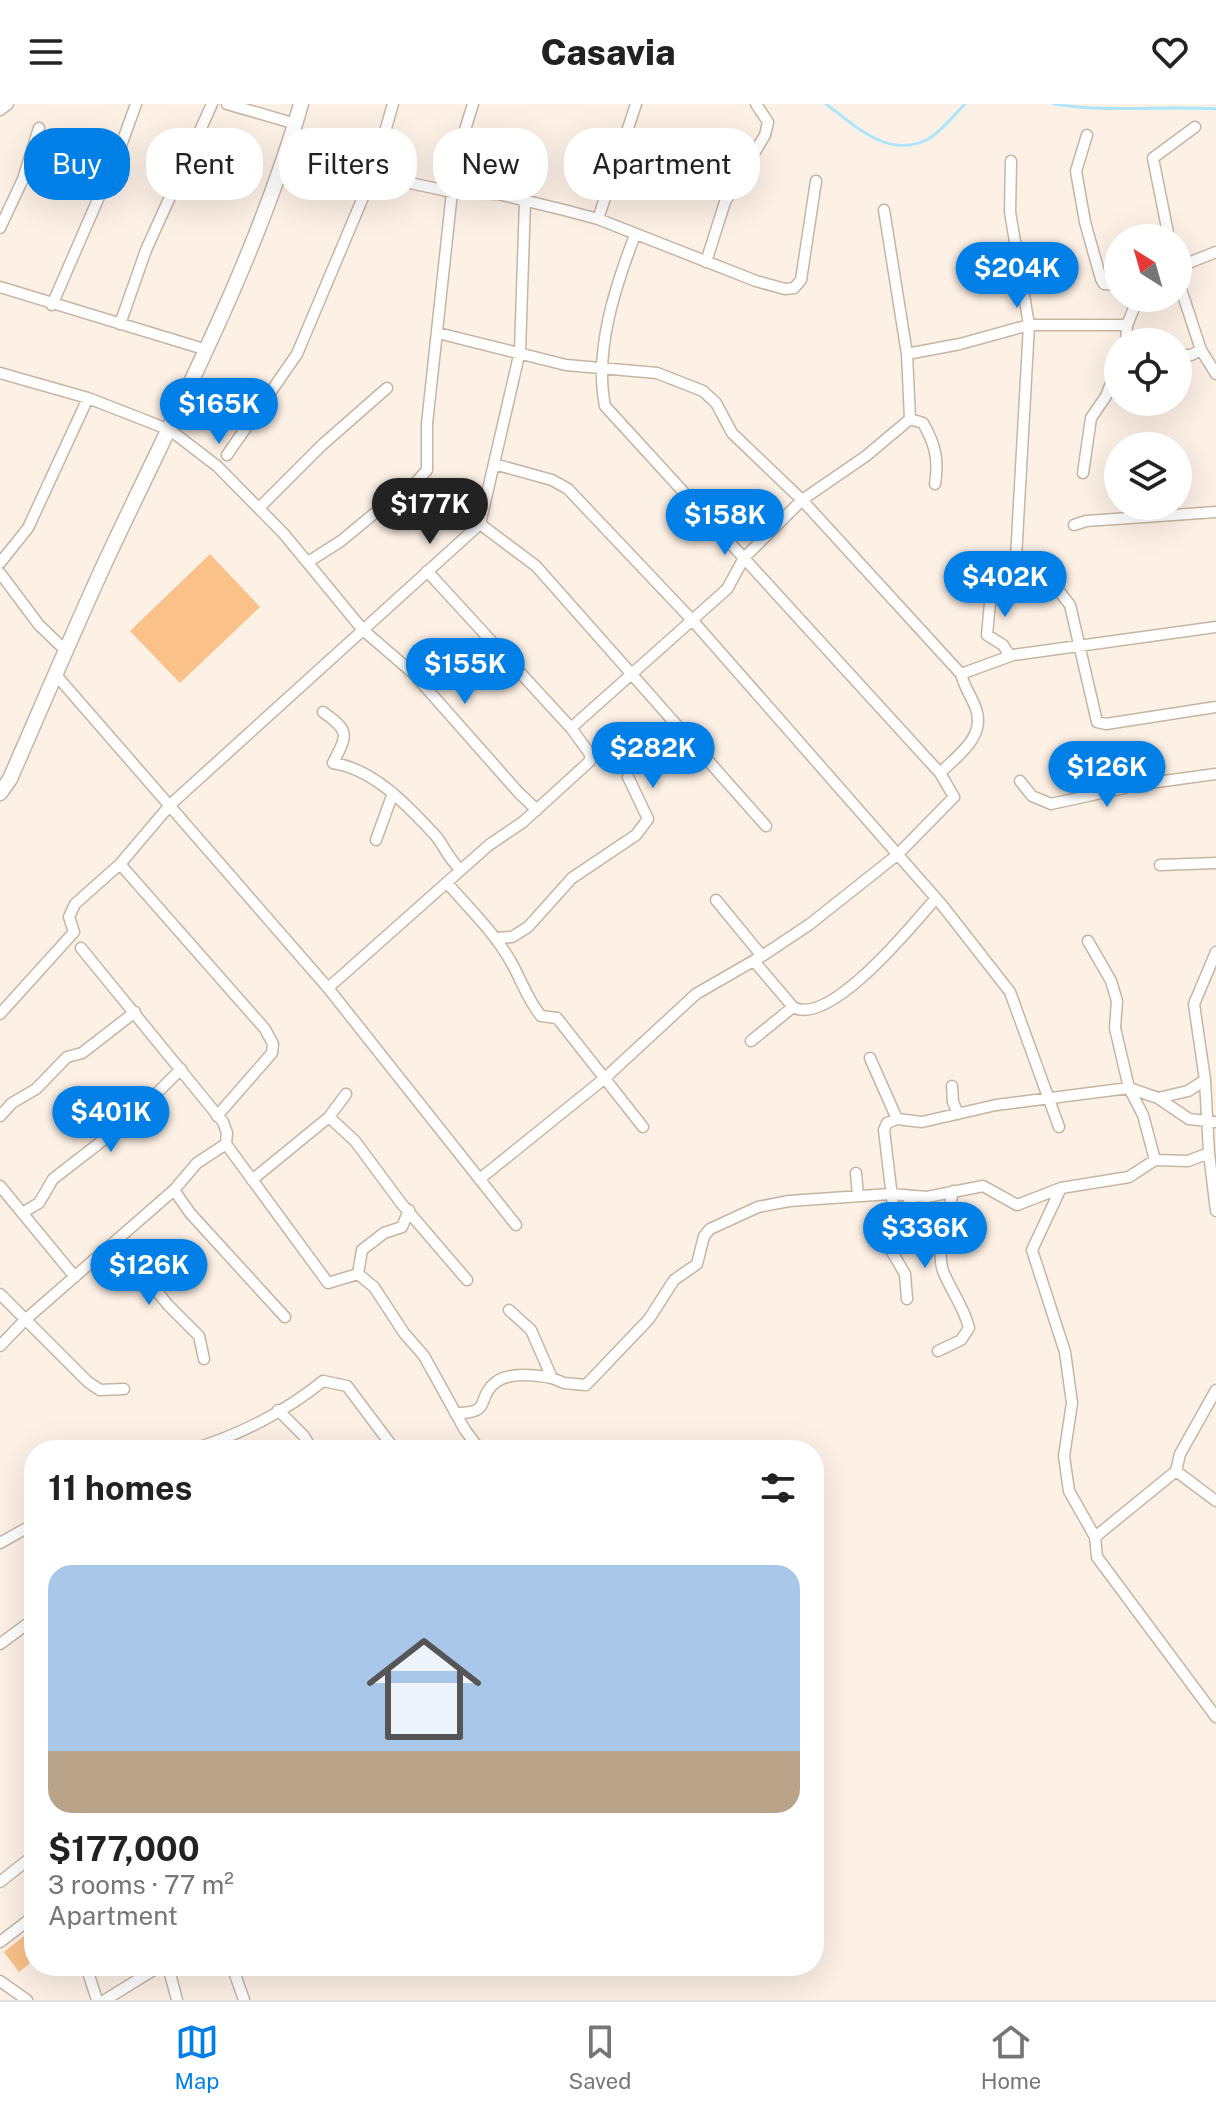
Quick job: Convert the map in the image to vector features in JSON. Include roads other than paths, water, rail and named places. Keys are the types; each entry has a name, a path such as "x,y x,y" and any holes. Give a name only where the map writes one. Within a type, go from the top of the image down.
{"street":[{"path":"0,110 8,104"},
{"path":"52,305 119,151 136,104"},
{"path":"120,324 146,250 212,104"},
{"path":"227,104 296,124"},
{"path":"295,128 301,104"},
{"path":"386,128 393,104"},
{"path":"466,128 473,104"},
{"path":"598,219 636,104"},
{"path":"706,262 725,202 765,135 768,122 756,104"},
{"path":"1166,224 1153,158 1195,127"},
{"path":"1087,135 1076,171 1085,222 1104,284"},
{"path":"1010,582 1016,558 1029,325 1010,212 1011,161"},
{"path":"0,793 10,779 66,651 207,350 279,171"},
{"path":"0,228 24,176"},
{"path":"521,200 598,219 756,281 785,289 794,288 801,280 816,181"},
{"path":"227,455 297,354 362,200"},
{"path":"308,562 341,541 388,502 406,493 427,470 427,424 448,200"},
{"path":"0,1014 74,932 69,917 75,904 120,864 171,804 480,524 520,351 525,201"},
{"path":"884,210 907,354 910,419"},
{"path":"481,1178 605,1078 696,994 758,959 810,924 897,855 951,804 954,797 940,773 605,406 601,369 622,269 635,235"},
{"path":"1192,261 1216,252"},
{"path":"0,287 207,350"},
{"path":"1127,328 1132,312"},
{"path":"1189,312 1201,350 1216,374"},
{"path":"907,354 960,344 1029,325 1127,325"},
{"path":"438,333 520,351 566,365 657,373 703,391 716,403 732,433 802,500 961,674 963,685 976,709 976,731 973,741 940,773"},
{"path":"1192,354 1201,350"},
{"path":"0,373 88,398 170,430 217,466 260,507 363,630 413,673 537,810"},
{"path":"260,507 322,445 387,388"},
{"path":"0,563 28,528 88,398"},
{"path":"1083,473 1091,418 1104,399"},
{"path":"910,419 923,423 934,442 938,463 935,484"},
{"path":"571,728 727,589 744,558 802,500 866,456 910,419"},
{"path":"494,464 552,480 568,489 693,621 936,898 1010,992 1059,1127"},
{"path":"1074,525 1086,521 1216,512"},
{"path":"480,524 536,566 766,826"},
{"path":"328,988 489,845 537,810 590,761 590,754 571,728 427,571"},
{"path":"0,573 39,625 66,651"},
{"path":"951,579 1010,582 1059,591 1070,605 1097,722 1106,724 1216,707"},
{"path":"992,582 987,635 1003,645 1010,656"},
{"path":"961,674 1010,656 1216,627"},
{"path":"56,675 328,988 516,1225"},
{"path":"323,712 339,723 345,733 344,745 333,763 362,773 393,793 437,838 445,855 461,870"},
{"path":"1020,781 1032,796 1051,804 1142,784 1216,774"},
{"path":"496,938 512,937 528,927 572,878 636,835 648,819 628,777"},
{"path":"376,840 393,793"},
{"path":"1160,865 1216,863"},
{"path":"120,864 265,1029 273,1044 272,1053 217,1116"},
{"path":"447,883 496,938 512,963 528,999 541,1016 557,1018 643,1127"},
{"path":"716,900 798,1010 815,1008 865,976 936,898"},
{"path":"1088,941 1111,981 1117,1001 1115,1028 1129,1088 1143,1115 1155,1160"},
{"path":"81,948 217,1116 227,1133 226,1144 328,1283 358,1274"},
{"path":"1216,952 1194,1004 1212,1122 1209,1153 1216,1211"},
{"path":"751,1041 793,1007"},
{"path":"0,1116 12,1103 36,1089 67,1057 82,1053 135,1012"},
{"path":"870,1058 897,1119"},
{"path":"22,1213 39,1203 53,1179 133,1117 181,1069"},
{"path":"1158,1098 1188,1091 1205,1080"},
{"path":"952,1086 958,1114"},
{"path":"907,1299 905,1274 892,1252 896,1231 884,1130 887,1123 897,1119 922,1122 1046,1098 1129,1088 1158,1098 1189,1119 1212,1122"},
{"path":"252,1180 329,1117 346,1094"},
{"path":"329,1117 355,1141 467,1280"},
{"path":"0,1346 25,1320 174,1190 197,1163 226,1144"},
{"path":"455,1413 473,1413 481,1409 494,1383 511,1375 552,1378 564,1383 586,1385 649,1319 674,1280 697,1264 704,1236 710,1229 758,1207 789,1201 890,1194 927,1197 983,1186 1017,1205 1061,1188 1129,1177 1155,1160 1188,1161 1209,1153"},
{"path":"856,1173 858,1196"},
{"path":"0,1186 75,1277"},
{"path":"1061,1188 1032,1250 1065,1352 1072,1403 1064,1456 1069,1491 1095,1537 1097,1557 1216,1717"},
{"path":"174,1190 190,1213 285,1317"},
{"path":"938,1351 961,1340 969,1328 965,1311 942,1269 942,1247 953,1191"},
{"path":"906,1195 942,1247"},
{"path":"358,1274 362,1250 384,1233 402,1227 409,1210"},
{"path":"113,1243 132,1260 168,1305 199,1336 204,1359"},
{"path":"358,1274 374,1287 404,1333 424,1356 473,1440"},
{"path":"0,1294 62,1352 88,1382 100,1390 124,1389"},
{"path":"509,1310 531,1330 552,1378"},
{"path":"222,1440 299,1401 323,1381 347,1386 388,1440"},
{"path":"1095,1537 1176,1471 1180,1454 1214,1402 1216,1390"},
{"path":"278,1410 306,1440"},
{"path":"1176,1471 1216,1501"},
{"path":"0,1543 24,1530"},
{"path":"0,1644 24,1626"},
{"path":"0,1882 24,1863"},
{"path":"0,1942 24,1924"},
{"path":"89,1976 97,2000"},
{"path":"105,2000 144,1976"},
{"path":"171,1976 177,2000"},
{"path":"236,1976 244,2000"},
{"path":"0,1981 27,2000"}],"waterway":[{"path":"826,104 874,138 900,145 914,144 933,136 965,104"},
{"path":"1054,104 1094,108 1216,109"}]}
